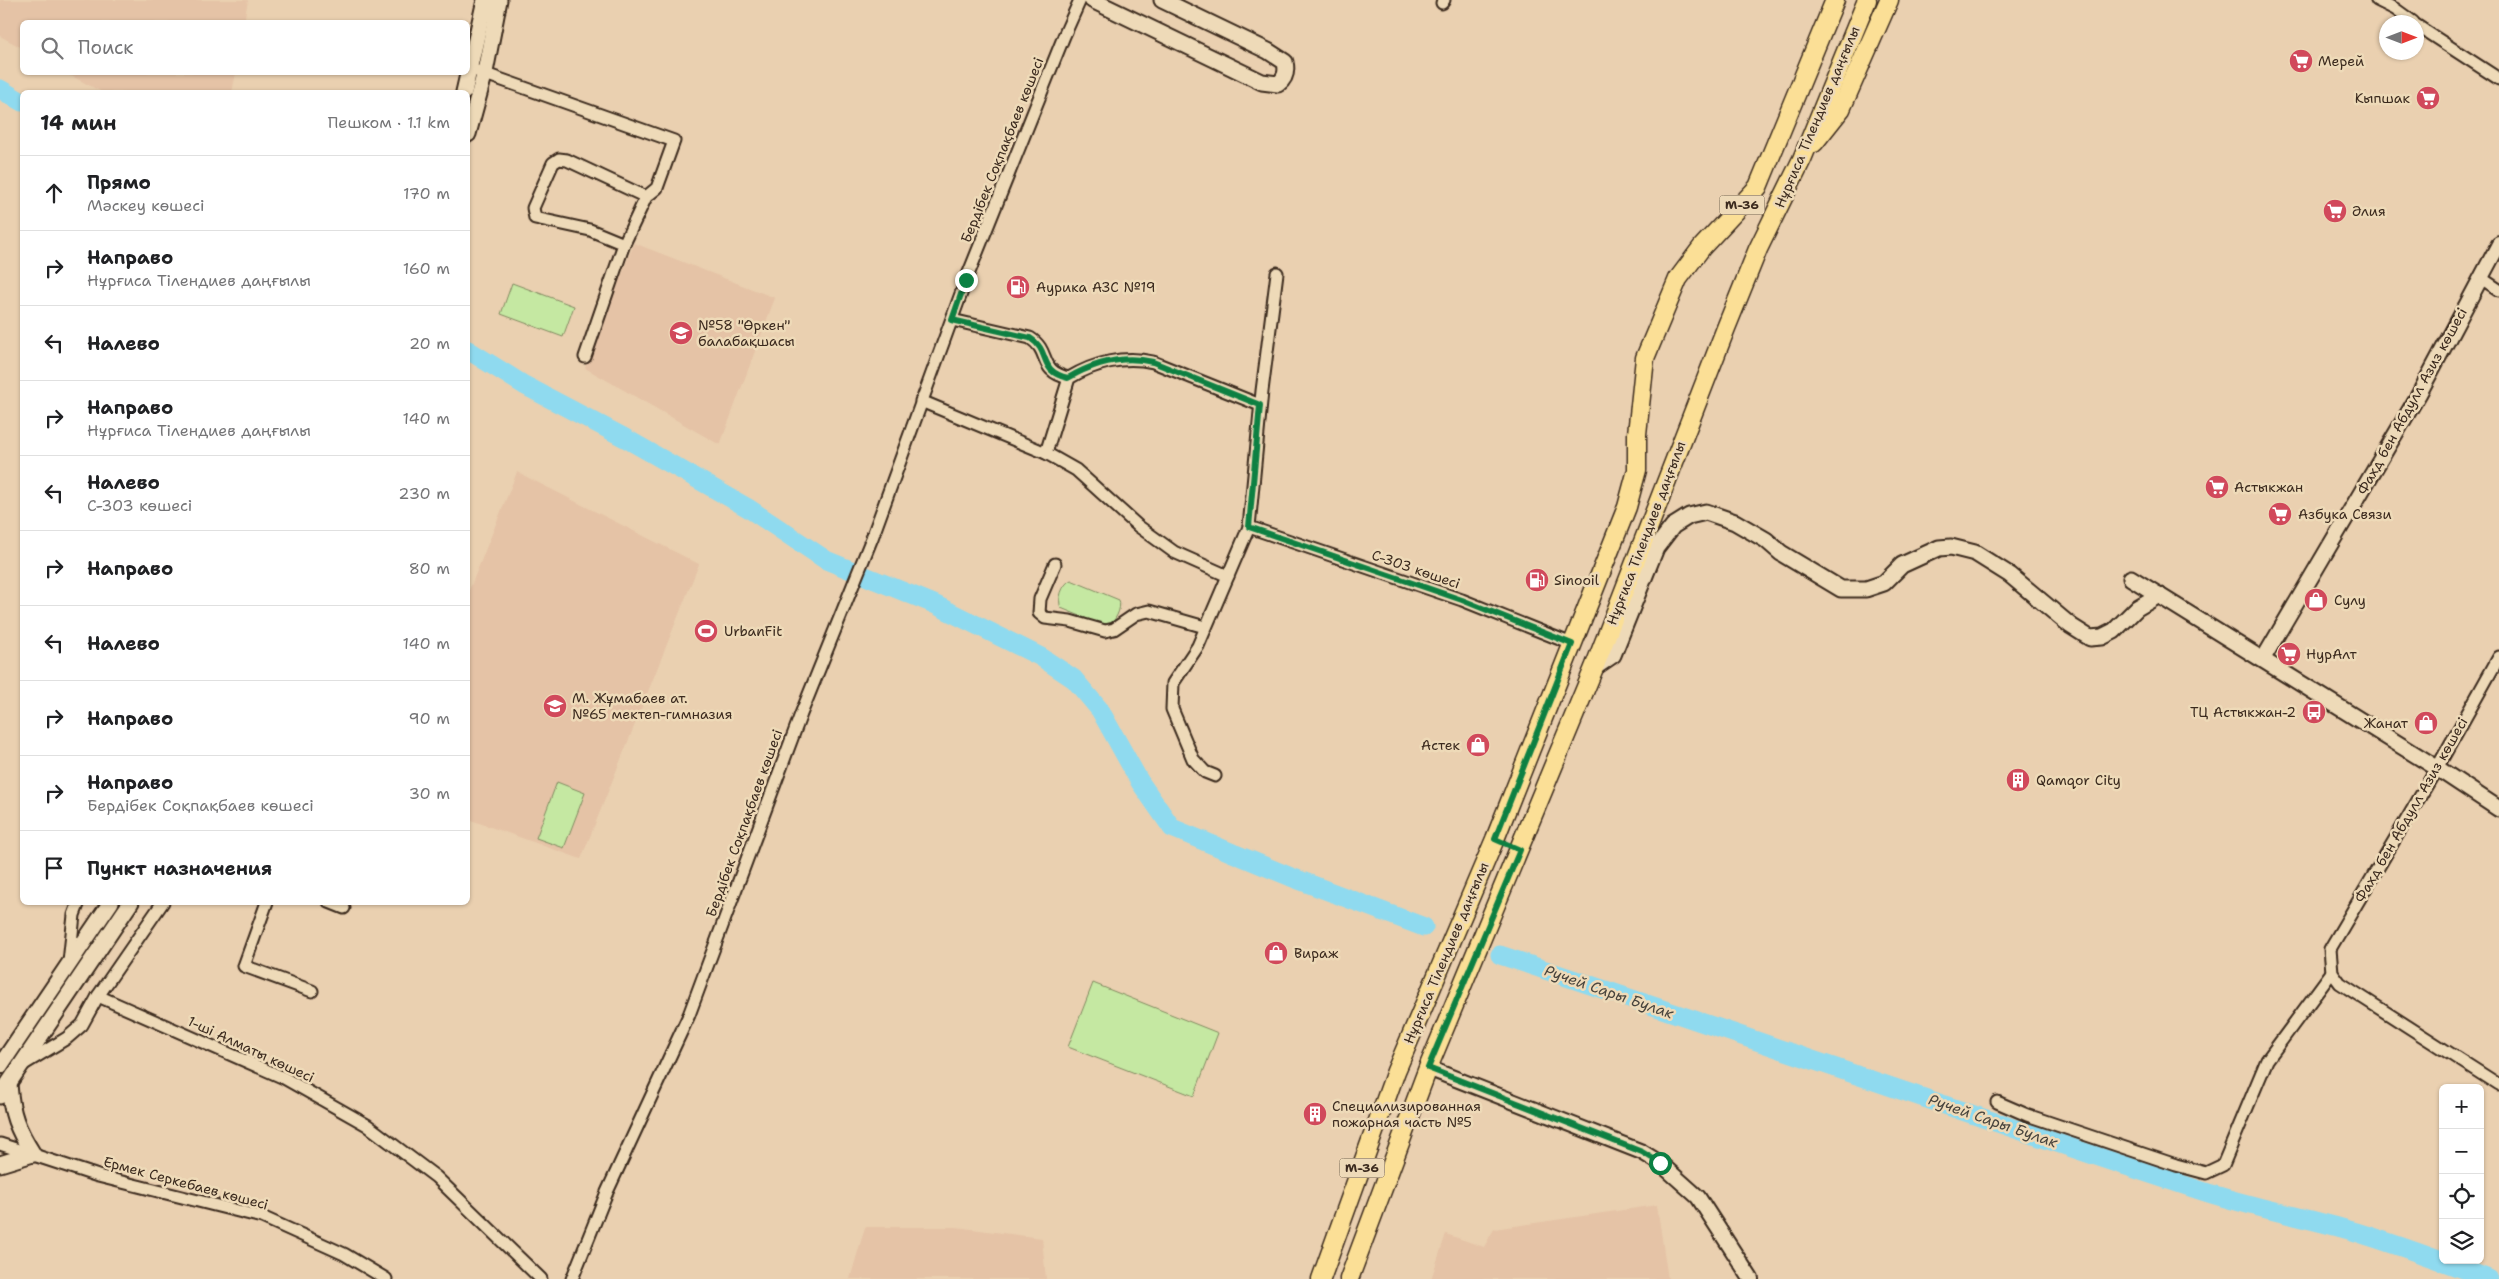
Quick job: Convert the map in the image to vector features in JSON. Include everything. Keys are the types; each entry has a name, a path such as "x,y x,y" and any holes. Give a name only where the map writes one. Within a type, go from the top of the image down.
{"main road":[{"path":"470,121 478,71 485,0"},
{"path":"465,90 478,71 499,0"},
{"path":"1092,0 1262,82 1278,84 1282,81 1286,69 1285,62 1268,51 1162,0"},
{"name":"Нұрғиса Тілендиев даңғылы","path":"1402,1057 1495,839 1627,507 1637,470 1637,434 1645,358 1678,279 1702,247 1758,187 1835,0"},
{"name":"Нұрғиса Тілендиев даңғылы","path":"1428,1068 1594,668 1758,248 1802,159 1867,0"},
{"path":"1802,159 1842,109 1889,0"},
{"path":"1758,187 1782,198"},
{"path":"1594,668 1613,654 1656,548 1673,526 1689,516 1706,512 1735,522 1766,540 1781,553 1842,589 1866,589 1884,583 1902,565 1939,548 1952,547 1975,553 2010,575 2071,626 2090,638 2102,637 2114,631 2138,608 2159,595"},
{"path":"2131,578 2437,768 2499,809"},
{"path":"1495,839 1520,850"},
{"path":"0,1066 109,905"},
{"path":"0,1164 33,1154 18,1130 4,1090 24,1064 129,905"},
{"path":"0,1052 23,1020 48,997"},
{"path":"1402,1057 1428,1068"},
{"name":"M-36","path":"1321,1279 1402,1057"},
{"name":"M-36","path":"1349,1279 1428,1068"}],"street":[{"name":"Бердібек Соқпақбаев көшесі","path":"572,1279 607,1192 689,1015 801,714 850,589 863,562 952,320 1060,45 1080,0"},
{"path":"2377,0 2404,15"},
{"path":"2424,30 2499,79"},
{"path":"478,71 674,141 657,188 646,197 624,244 585,357"},
{"path":"624,244 590,230 535,218 533,208 552,163 559,159 568,160 646,197"},
{"name":"Фахд бен Абдулл Азиз көшесі","path":"2263,660 2418,394 2499,244"},
{"path":"1215,776 1205,772 1193,759 1172,708 1173,683 1198,646 1249,527 1260,405 1277,273"},
{"path":"2481,278 2499,290"},
{"path":"952,320 1030,338 1039,343 1050,370 1058,376 1068,378 1084,369 1100,364 1136,358 1153,362 1260,405"},
{"path":"1046,453 1068,378"},
{"path":"921,401 1046,453 1076,470 1138,526 1168,548 1228,576"},
{"name":"С-303 көшесі","path":"1249,527 1462,600 1572,644"},
{"path":"1055,564 1040,599 1039,613 1045,618 1070,621 1105,631 1114,629 1136,614 1149,611 1205,627"},
{"name":"Фахд бен Абдулл Азиз көшесі","path":"2331,968 2330,949 2437,768 2499,657"},
{"path":"69,965 74,915 77,905"},
{"path":"24,1064 67,1038 82,1025 98,996 161,905"},
{"path":"266,905 244,966 312,991"},
{"path":"336,905 344,908"},
{"path":"1996,1102 2027,1115 2176,1165 2206,1173 2215,1170 2223,1165 2268,1060 2331,968 2340,983 2499,1085"},
{"name":"1-ші Алматы көшесі","path":"98,996 284,1078 367,1125 436,1177 541,1279"},
{"path":"1428,1068 1642,1152 1660,1163 1698,1198 1751,1279"},
{"name":"Ермек Серкебаев көшесі","path":"0,1144 98,1176 262,1217 344,1254 386,1279"}],"shaded area":[{"path":"0,0 248,0 244,20 20,20 20,47 0,36"},
{"path":"70,75 236,75 232,90 98,90"},
{"name":"№58 \"Өркен\" балабақшасы","path":"634,243 775,298 720,445 585,368"},
{"name":"М. Жұмабаев ат. №65 мектеп-гимназия","path":"517,472 699,564 581,859 470,820 470,588"},
{"path":"1657,1205 1668,1279 1431,1279 1446,1234 1484,1247 1494,1229"},
{"path":"865,1227 956,1227 1042,1238 1046,1279 850,1279"}],"green space":[{"path":"512,283 574,306 563,337 501,314"},
{"path":"1071,580 1119,600 1119,611 1110,625 1107,627 1061,608 1061,592"},
{"path":"557,782 585,793 564,848 536,838"},
{"path":"1093,983 1218,1033 1194,1096 1068,1047"}],"waterway":[{"path":"0,89 20,101"},
{"path":"470,351 524,385 625,438 748,508 826,560 934,604 1041,657 1074,679 1100,710 1140,782 1172,828 1291,877 1424,927"},
{"name":"Ручей Сары Булак","path":"1500,955 2199,1190 2238,1202 2356,1232 2423,1254 2489,1279"}],"place":[{"name":"Мерей","path":"2301,61"},
{"name":"Кыпшак","path":"2428,98"},
{"name":"Әлия","path":"2335,211"},
{"name":"Аурика АЗС №19","path":"1018,287"},
{"name":"№58 \"Өркен\" балабақшасы","path":"681,333"},
{"name":"Астыкжан","path":"2217,487"},
{"name":"Азбука Связи","path":"2280,514"},
{"name":"Sinooil","path":"1537,580"},
{"name":"Сулу","path":"2316,600"},
{"name":"UrbanFit","path":"706,631"},
{"name":"НурАлт","path":"2289,654"},
{"name":"М. Жұмабаев ат. №65 мектеп-гимназия","path":"555,706"},
{"name":"ТЦ Астыкжан-2","path":"2314,712"},
{"name":"Жанат","path":"2426,723"},
{"name":"Астек","path":"1478,745"},
{"name":"Qamqor City","path":"2018,780"},
{"name":"Вираж","path":"1276,953"},
{"name":"Специализированная пожарная часть №5","path":"1315,1114"}],"route":[{"path":"966,280 952,320 1030,338 1039,343 1050,370 1058,376 1068,378 1084,369 1100,364 1136,358 1153,362 1260,405 1249,527 1462,600 1572,644 1495,839 1520,850 1428,1068 1642,1152 1660,1163"}]}
